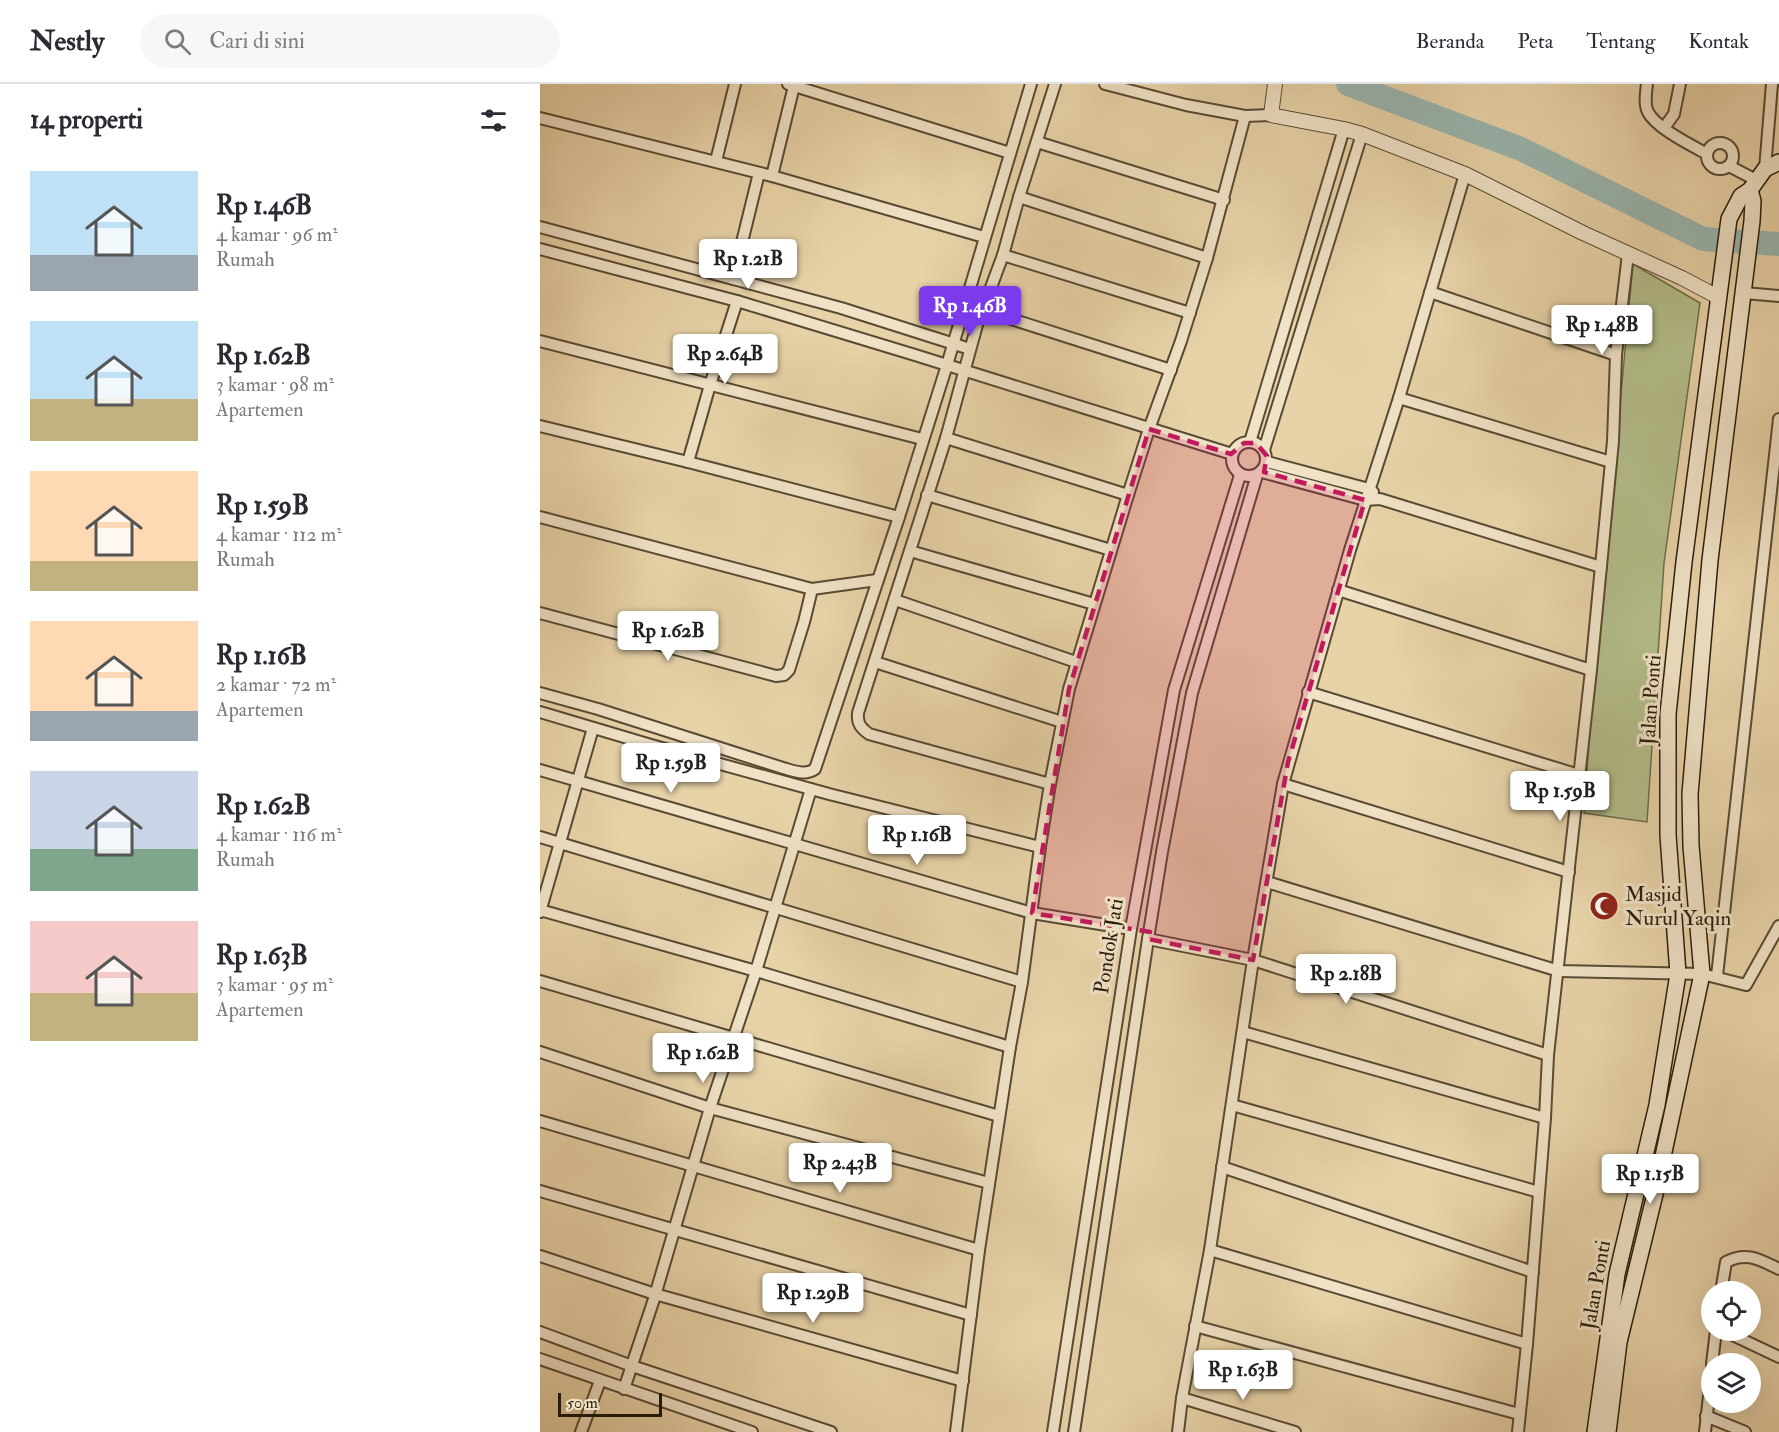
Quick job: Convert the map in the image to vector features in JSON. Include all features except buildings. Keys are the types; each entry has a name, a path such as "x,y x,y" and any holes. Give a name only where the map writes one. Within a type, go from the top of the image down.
{"main road":[{"name":"Jalan Ponti","path":"1595,1432 1617,1274 1657,1105 1678,974 1668,835 1668,714 1684,562 1718,297 1729,219 1741,196 1763,175"},
{"name":"Jalan Ponti","path":"1608,1432 1619,1342 1655,1194 1688,1032 1709,975 1691,846 1690,794 1710,560 1751,293 1746,274 1753,201 1763,175"}],"street":[{"path":"716,161 735,84"},
{"path":"540,693 598,709 783,768 810,772 815,769 947,365 1031,84"},
{"path":"1050,784 869,734 861,728 857,721 946,438 970,349 1003,255 1019,197 1056,84"},
{"path":"1105,84 1186,105 1245,116 1271,115 1362,134 1465,174 1718,297"},
{"path":"1647,84 1646,110 1652,119 1707,154"},
{"path":"1664,128 1674,114 1680,84"},
{"path":"1729,166 1733,155 1732,150 1723,143 1714,144 1707,154 1709,164 1713,167 1718,170 1729,166 1763,175 1772,84"},
{"path":"772,176 791,85 1010,153"},
{"path":"1271,115 1274,88"},
{"path":"956,1432 999,1116 1022,982 1050,784 1062,722 1076,662 1128,495 1207,258 1245,116"},
{"path":"540,118 772,176 984,237"},
{"path":"1250,442 1344,129"},
{"name":"Pondok Jati","path":"1074,1432 1148,939 1192,693 1362,134"},
{"path":"1037,142 1224,200"},
{"path":"733,279 759,173"},
{"path":"1178,1432 1182,1398 1210,1250 1253,960 1283,784 1338,590 1399,398 1465,174"},
{"path":"1019,197 1207,258"},
{"path":"540,227 841,308 970,349"},
{"path":"540,249 737,301 1232,454"},
{"path":"617,269 623,249"},
{"path":"1518,1432 1533,1272 1548,1055 1591,669 1613,441 1617,355 1628,254"},
{"path":"1003,255 1190,313"},
{"path":"1430,292 1617,355"},
{"path":"1751,293 1779,296"},
{"path":"688,462 737,301"},
{"path":"983,310 1171,370"},
{"path":"540,341 922,440"},
{"path":"1399,398 1611,462"},
{"path":"1709,975 1779,419"},
{"path":"540,426 899,517"},
{"path":"946,438 1128,495"},
{"path":"1256,443 1263,465 1252,477 1240,474 1233,466 1232,454 1239,445 1256,443"},
{"path":"1263,465 1369,489 1380,499"},
{"path":"1263,465 1365,500 1380,499 1601,567"},
{"name":"Pondok Jati","path":"1053,1432 1131,929 1174,690 1240,474"},
{"path":"927,495 1111,550"},
{"path":"540,517 812,589 877,580"},
{"path":"910,551 1094,604"},
{"path":"540,614 776,676 784,675 789,669 812,589"},
{"path":"1338,590 1591,669"},
{"path":"895,600 1076,662"},
{"path":"875,662 1062,722"},
{"path":"1308,692 1578,775"},
{"path":"540,712 811,789 1040,847"},
{"path":"593,728 540,911 756,971 1010,1047"},
{"path":"540,770 1032,913 1131,929"},
{"path":"1283,784 1569,872"},
{"path":"624,1389 811,789"},
{"path":"540,837 1022,982"},
{"path":"1145,851 1162,852"},
{"path":"1267,882 1558,971 1709,975 1746,985 1779,926"},
{"path":"1148,939 1253,960 1548,1055"},
{"path":"540,981 999,1116"},
{"path":"1243,1032 1545,1118"},
{"path":"540,1052 710,1108 989,1183"},
{"path":"1232,1105 1539,1192"},
{"path":"540,1121 979,1250"},
{"path":"1222,1167 1533,1272"},
{"path":"540,1191 971,1315"},
{"path":"1210,1250 1527,1344"},
{"path":"540,1256 655,1294 963,1381"},
{"path":"1723,1281 1726,1262 1740,1256 1756,1258 1779,1269"},
{"path":"1195,1326 1519,1414"},
{"path":"540,1332 632,1366 831,1432"},
{"path":"1744,1341 1779,1358"},
{"path":"540,1359 752,1432"},
{"path":"581,1432 600,1381"},
{"path":"1182,1398 1295,1432"},
{"path":"1705,1432 1706,1413"},
{"path":"1706,1416 1745,1432"}],"highlighted area":[{"path":"1149,429 1231,454 1244,443 1256,443 1267,456 1264,472 1365,500 1288,762 1253,960 1148,939 1150,932 1032,913 1069,689"}],"green space":[{"path":"1633,264 1700,303 1664,563 1647,822 1584,813"}],"waterway":[{"path":"1348,84 1521,149 1703,239 1779,244"}],"place":[{"name":"Masjid Nurul Yaqin","path":"1604,906"}]}
